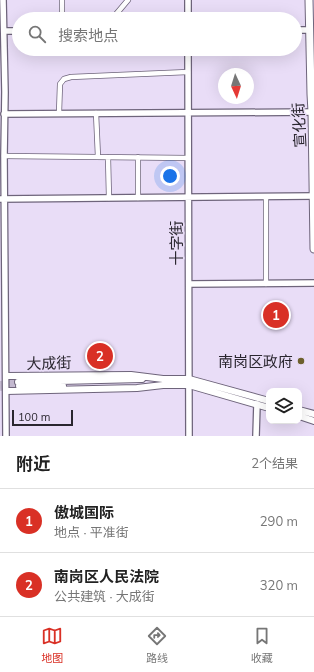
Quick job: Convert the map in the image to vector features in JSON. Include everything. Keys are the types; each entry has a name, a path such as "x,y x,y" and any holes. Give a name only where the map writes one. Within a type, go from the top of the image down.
{"highway":[{"name":"宣化街","path":"309,0 310,94 313,112 314,249"},
{"path":"313,112 314,89"}],"main road":[{"name":"大成街","path":"6,376 131,375 163,382"},
{"name":"大成街","path":"4,388 137,388 163,382"},
{"name":"大成街","path":"189,382 266,407"},
{"name":"大成街","path":"18,384 189,382 266,400"},
{"path":"302,411 314,414"},
{"path":"302,417 314,421"}],"street":[{"path":"3,0 4,31 2,92 4,114 4,156 2,199 6,436"},
{"path":"62,0 62,12"},
{"path":"118,12 128,0"},
{"path":"188,0 188,12"},
{"path":"302,30 310,30"},
{"path":"4,31 12,31"},
{"name":"十字街","path":"188,56 189,436"},
{"path":"59,114 60,84 64,79 71,77 188,72"},
{"path":"4,114 313,112"},
{"path":"96,113 98,157"},
{"path":"4,156 188,158"},
{"path":"108,157 109,198"},
{"path":"138,157 138,198"},
{"path":"2,199 314,196"},
{"path":"266,197 266,284"},
{"path":"189,284 314,284"},
{"path":"256,436 257,404"}],"tunnel":[{"path":"0,384 18,382"},
{"path":"0,388 19,386"}],"place":[{"name":"傲城国际","path":"276,315"},
{"name":"南岗区人民法院","path":"100,356"},
{"name":"南岗区政府","path":"301,361"}]}
